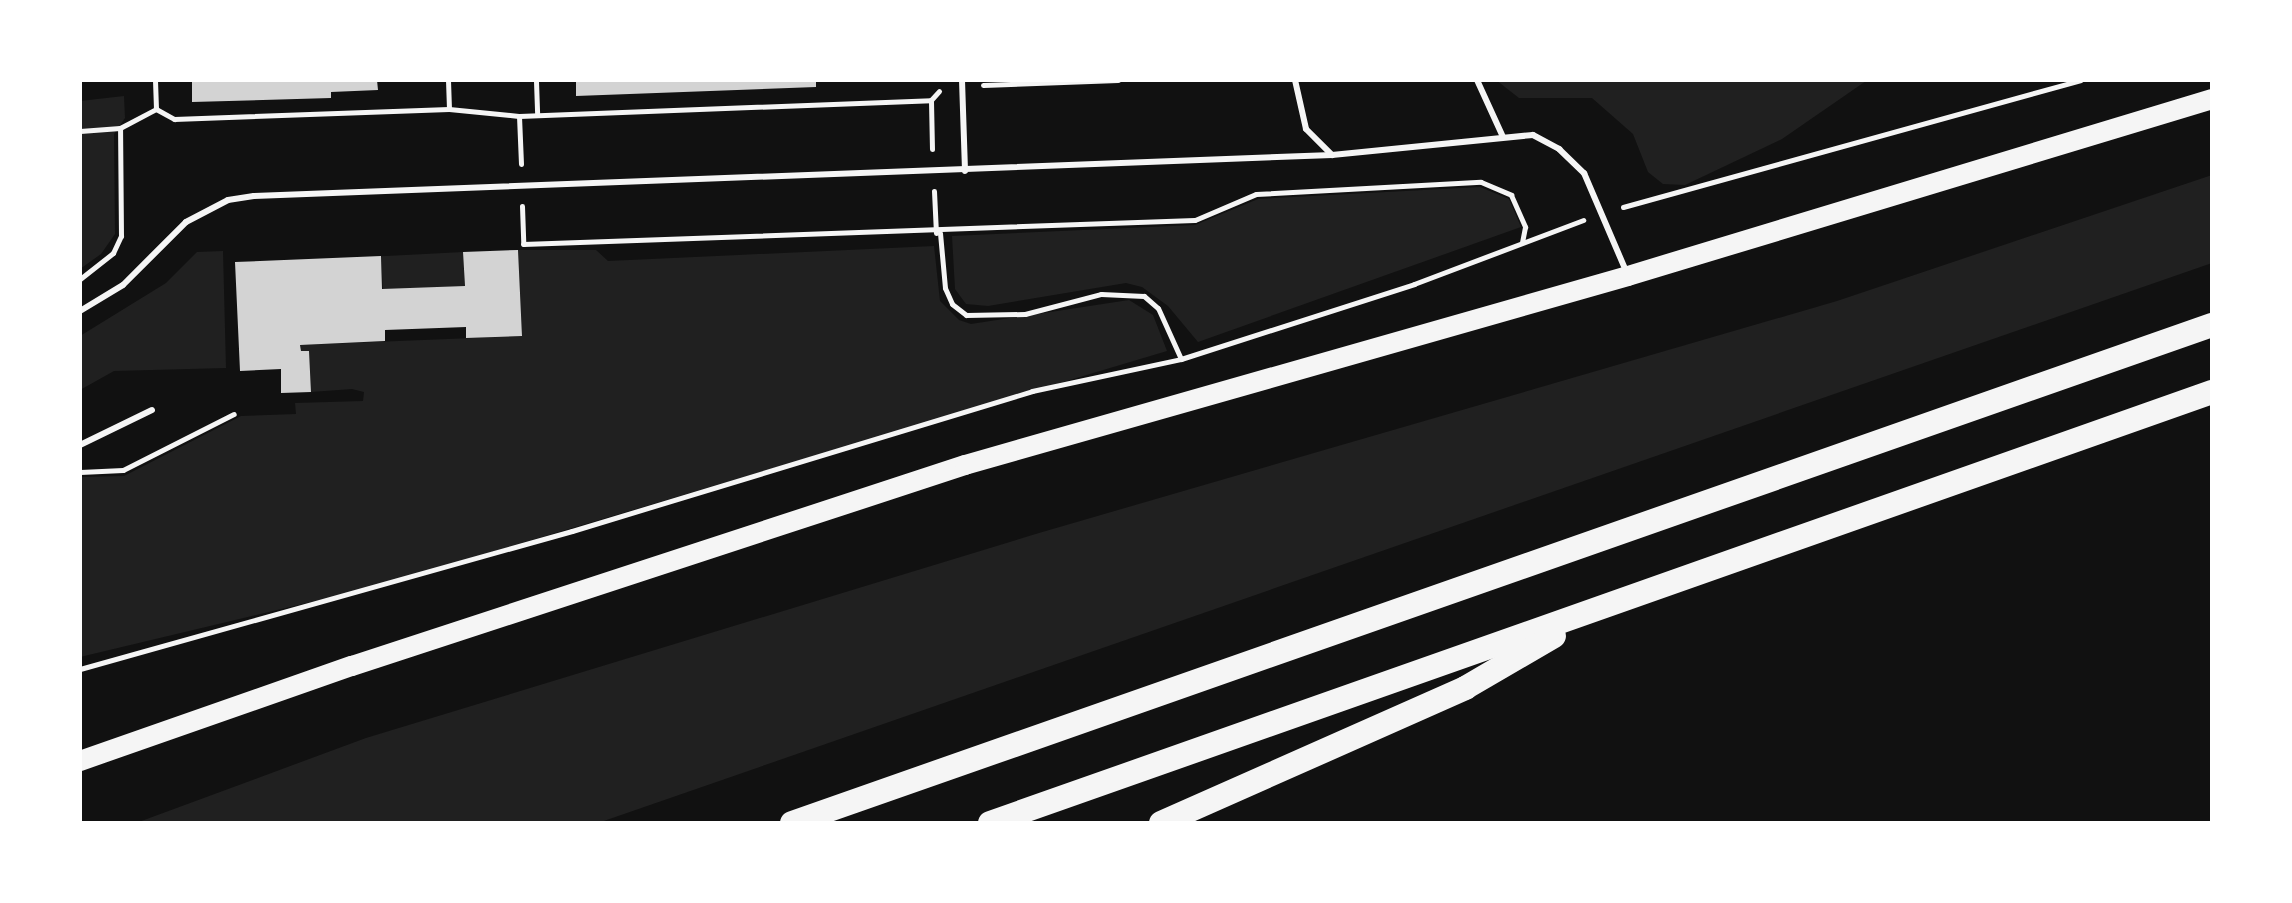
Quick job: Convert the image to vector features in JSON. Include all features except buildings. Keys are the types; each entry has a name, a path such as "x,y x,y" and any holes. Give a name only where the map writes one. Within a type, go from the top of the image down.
{"highway":[{"path":"792,823 2212,325"},
{"path":"990,823 2212,392"},
{"path":"1161,823 1465,688 1605,606"}],"main road":[{"path":"80,761 352,666 965,465 1628,276 2212,99"}],"lane":[{"path":"1295,80 1306,129 1332,155"},
{"path":"1477,80 1503,137"},
{"path":"962,83 965,171"},
{"path":"80,311 123,285 186,222 228,200 1332,155 1533,135 1559,149 1584,173 1628,276"},
{"path":"80,445 152,410"}],"path":[{"path":"155,80 156,109"},
{"path":"448,80 449,109"},
{"path":"962,83 1118,80"},
{"path":"80,669 572,531 1032,391 1181,359 1522,243 1600,213 2081,80"},
{"path":"536,81 537,115"},
{"path":"156,109 174,119 449,109 519,116 931,100 938,233 945,288 952,304 966,315 1025,314 1101,294 1144,296 1158,308 1181,359"},
{"path":"80,131 120,128 156,109"},
{"path":"519,116 523,244 938,233 1195,220 1256,194 1481,182 1511,195 1525,227 1522,243"},
{"path":"80,279 113,253 121,236 120,128"},
{"path":"80,472 123,470 234,414"}],"shaded area":[{"path":"1496,80 1866,81 1782,139 1685,185 1663,184 1648,172 1633,134 1592,98 1519,98"},
{"path":"124,96 125,118 114,134 115,234 101,254 80,269 80,101"},
{"path":"2212,175 2212,263 598,823 136,823 366,738 1039,533 1837,301"},
{"path":"1480,187 1509,199 1521,227 1198,342 1168,306 1142,287 1126,283 988,306 966,304 955,289 952,236 1195,225 1258,199"},
{"path":"934,246 940,301 959,320 971,324 1129,300 1153,315 1167,351 374,587 80,657 80,477 124,476 241,416 296,414 295,403 363,401 364,392 352,389 311,392 309,351 301,351 300,345 522,336 518,250 596,250 608,261"},
{"path":"223,251 226,368 114,371 80,390 80,336 166,283 197,252"},
{"path":"463,252 465,286 383,290 381,256"}]}
